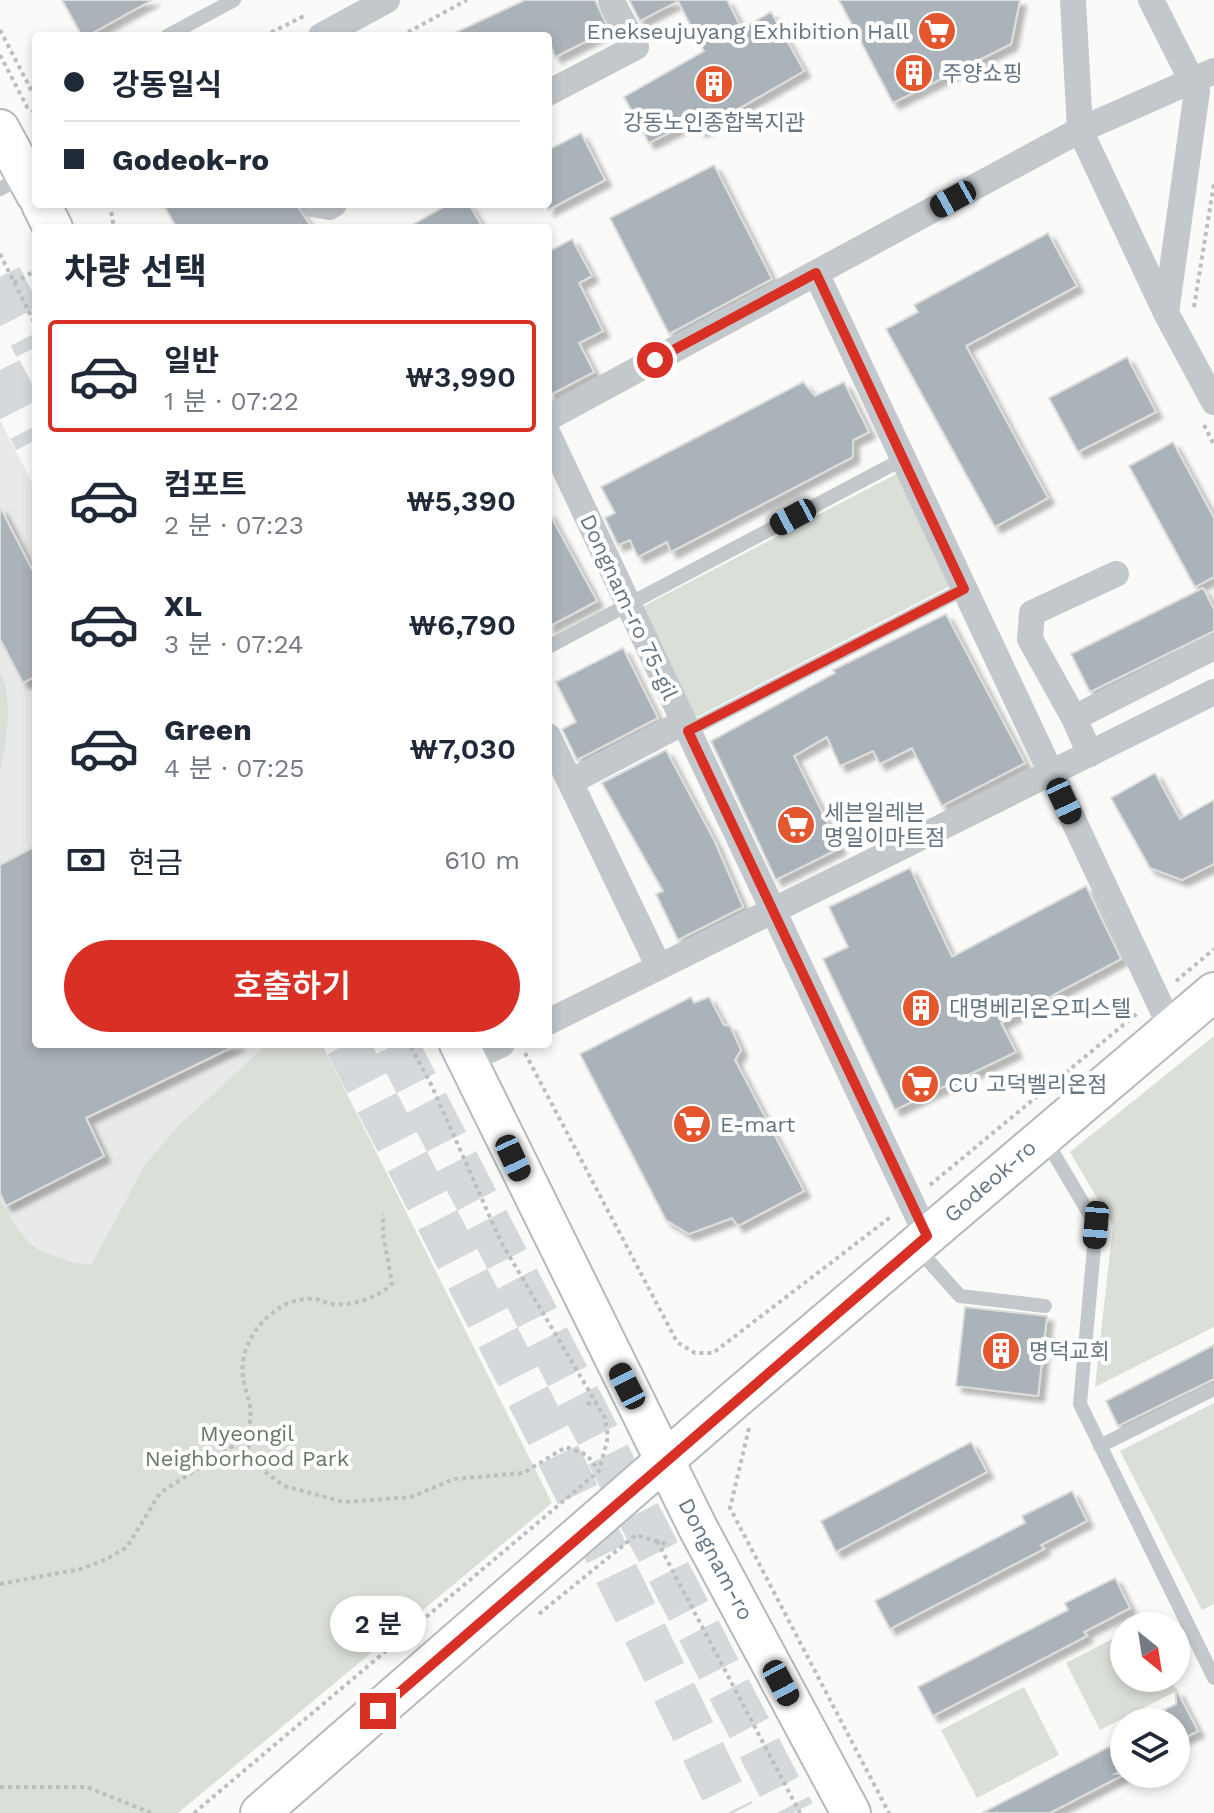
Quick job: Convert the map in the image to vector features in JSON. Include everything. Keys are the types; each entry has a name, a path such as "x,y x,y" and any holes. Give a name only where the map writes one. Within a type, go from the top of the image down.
{"main road":[{"path":"0,129 29,192"},
{"name":"Godeok-ro","path":"260,1813 1043,1135 1163,1013 1214,992"},
{"name":"Dongnam-ro","path":"463,1052 665,1461 851,1813"}],"street":[{"path":"317,24 387,0"},
{"path":"552,91 636,47 611,0"},
{"path":"1073,0 1080,130 1166,313 1208,412"},
{"path":"1151,0 1203,76"},
{"path":"552,416 1080,130 1203,76"},
{"path":"1166,313 1197,91 1203,76"},
{"path":"816,273 1163,1013"},
{"name":"Dongnam-ro 75-gil","path":"552,442 911,1202 921,1241"},
{"path":"1090,754 1074,718 1030,639 1032,613 1116,574"},
{"path":"1074,718 1214,647"},
{"path":"552,1020 1214,692"},
{"path":"570,782 686,727"},
{"path":"552,744 659,967"}],"lane":[{"path":"174,32 234,0"},
{"path":"552,645 903,459"},
{"path":"686,727 964,589"},
{"path":"1043,1135 1096,1225 1080,1404 1214,1678"},
{"path":"921,1241 960,1296 1045,1306"},
{"path":"1100,1446 1214,1389"}],"path":[{"path":"408,32 467,0"},
{"path":"282,32 317,24"},
{"path":"0,30 32,91"},
{"path":"0,55 27,107 32,110"},
{"path":"1193,310 1214,183"},
{"path":"0,254 32,318"},
{"path":"14,283 32,272"},
{"path":"1208,412 1214,445"},
{"path":"522,1048 677,1342 695,1353 713,1353 1163,1013 1214,949"},
{"path":"194,1813 599,1471 608,1437 605,1418 501,1242 430,1082 411,1048"},
{"path":"0,1584 81,1569 107,1559 127,1547 160,1493 244,1439 253,1421 244,1382 244,1356 260,1327 282,1303 317,1299 340,1305 385,1293 392,1283 383,1234 383,1214"},
{"path":"587,1404 596,1401"},
{"path":"750,1423 730,1508 889,1813"},
{"path":"244,1439 260,1468 284,1486 344,1502 411,1497 454,1479 523,1473 566,1447 587,1455 599,1471"},
{"path":"636,1535 670,1545"},
{"path":"657,1541 800,1813"},
{"path":"0,1787 87,1787 151,1813"}],"shaded area":[{"path":"0,420 32,482 32,1048 263,1048 176,1128 144,1166 91,1265 50,1256 16,1232 0,1198 0,772 4,681 0,672"}],"green space":[{"path":"900,472 954,584 693,719 640,608"},
{"path":"0,672 8,708 0,772"},
{"path":"1214,1036 1214,1327 1095,1387 1113,1225 1070,1152"},
{"name":"Myeongil Neighborhood Park","path":"263,1048 324,1048 552,1503 178,1813 0,1813 0,1198 25,1238 35,1246 45,1253 91,1265 144,1166 176,1128"},
{"path":"1214,1403 1214,1604 1202,1610 1120,1451"},
{"path":"1110,1640 1110,1692 1175,1692 1143,1708 1110,1708 1110,1725 1100,1730 1066,1663"},
{"path":"1024,1687 1059,1755 977,1798 941,1730"}],"building":[{"path":"62,0 152,0 94,32 80,32"},
{"path":"525,0 595,0 609,30 555,57 552,32 457,32"},
{"name":"강동노인종합복지관","path":"629,0 727,0 742,29 771,12 804,71 700,131 694,120 649,143 624,97 704,51 678,1 640,21"},
{"name":"주양쇼핑","path":"839,0 1020,0 1011,44 893,103"},
{"path":"581,133 605,180 552,208 552,148"},
{"path":"714,165 772,279 669,334 610,218"},
{"path":"165,208 299,208 309,224 175,224"},
{"path":"442,208 471,208 481,224 414,224"},
{"path":"1048,233 1077,286 966,346 1048,498 995,527 886,329 918,312 914,305"},
{"path":"572,239 592,276 579,283 603,331 579,343 594,372 552,394 552,250"},
{"path":"1127,357 1156,412 1078,452 1049,398"},
{"path":"803,382 815,396 844,382 869,432 853,440 853,457 671,552 667,542 638,557 630,540 618,545 605,518 615,513 601,487"},
{"path":"1173,442 1214,518 1214,577 1195,587 1129,466"},
{"path":"0,507 32,569 32,678 23,683 0,639"},
{"path":"552,518 597,601 552,625"},
{"path":"1203,588 1214,609 1214,631 1090,692 1071,654"},
{"path":"946,614 1025,763 942,806 912,748 880,764 873,751 840,766 827,737 794,756 840,848 776,880 711,741 835,673 833,670"},
{"path":"623,648 658,718 577,760 562,729 576,722 556,682"},
{"path":"666,750 715,842 743,907 678,940 656,894 663,891 602,783"},
{"path":"1155,773 1180,819 1214,800 1214,864 1182,880 1150,868 1111,798"},
{"path":"32,848 32,1048 231,1048 86,1118 104,1156 6,1206 0,1193 0,865"},
{"name":"대명베리온오피스텔","path":"910,868 952,957 1086,886 1121,959 1001,1023 1016,1052 895,1110 823,959 848,947 829,907"},
{"name":"E-mart","path":"691,997 694,1003 709,997 724,1025 730,1026 741,1050 735,1060 804,1191 738,1226 732,1218 689,1234 666,1220 580,1054"},
{"name":"명덕교회","path":"965,1307 1047,1316 1038,1396 956,1386"},
{"path":"1214,1345 1214,1379 1118,1426 1106,1401"},
{"path":"971,1442 987,1472 836,1552 821,1521"},
{"path":"1072,1491 1087,1521 1041,1545 1044,1549 890,1629 875,1601 1025,1523 1022,1516"},
{"path":"1115,1578 1130,1608 1122,1612 1110,1612 1110,1618 1084,1632 1087,1636 933,1716 918,1687 1068,1610 1065,1603"},
{"path":"1178,1692 1186,1708 1168,1708 1176,1704"},
{"path":"1190,1716 1198,1731 1190,1735"},
{"path":"1110,1746 1110,1782 1050,1813 982,1813"}],"tunnel":[{"path":"0,277 32,339"},
{"path":"0,370 32,432"},
{"path":"349,1048 556,1450 733,1813"},
{"path":"398,1048 793,1813"}],"place":[{"name":"Enekseujuyang Exhibition Hall","path":"937,31"},
{"name":"주양쇼핑","path":"914,73"},
{"name":"강동노인종합복지관","path":"714,84"},
{"name":"세븐일레븐 명일이마트점","path":"796,825"},
{"name":"대명베리온오피스텔","path":"921,1008"},
{"name":"CU 고덕벨리온점","path":"920,1084"},
{"name":"E-mart","path":"692,1124"},
{"name":"명덕교회","path":"1001,1351"}],"route":[{"path":"378,1711 927,1236 688,731 964,589 816,273 655,360"}]}
